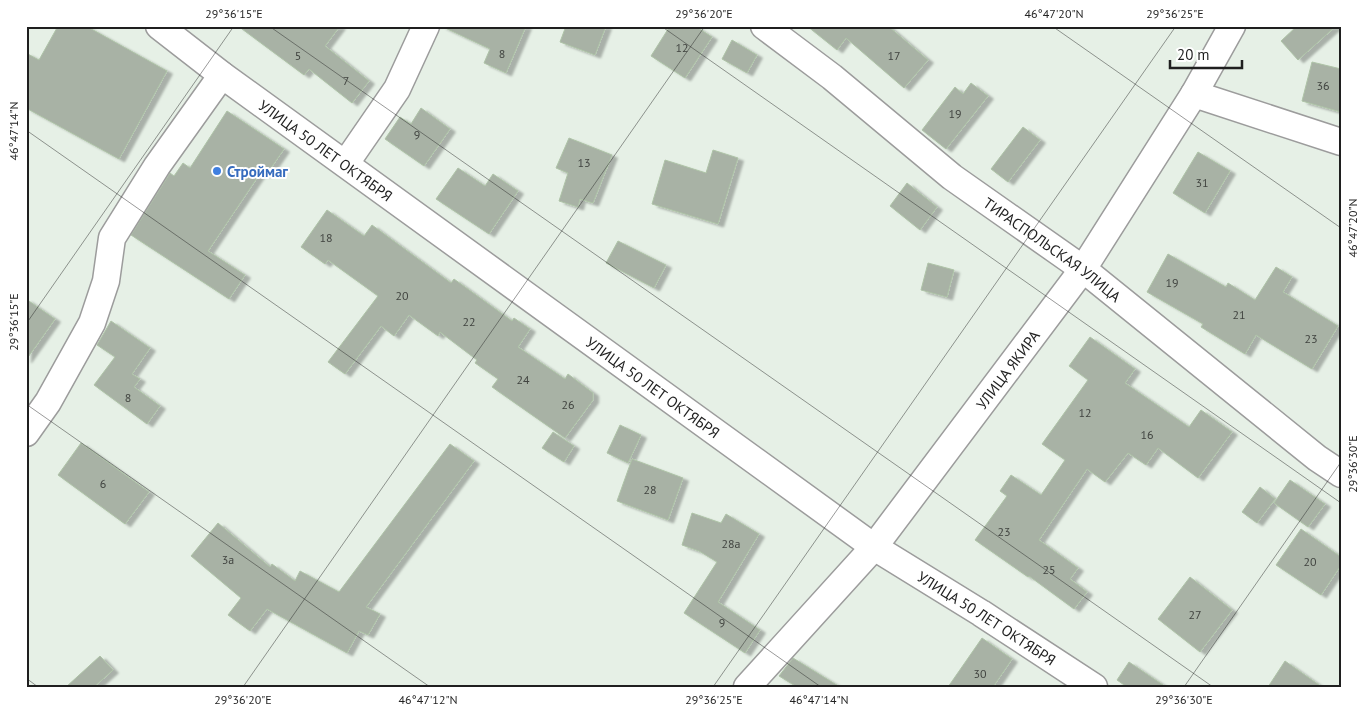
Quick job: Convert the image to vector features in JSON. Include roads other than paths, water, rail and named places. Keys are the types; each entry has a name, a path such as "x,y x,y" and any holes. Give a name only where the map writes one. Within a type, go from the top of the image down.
{"street":[{"name":"УЛИЦА 50 ЛЕТ ОКТЯБРЯ","path":"159,26 222,74 874,547 981,613 1094,687"},
{"path":"346,163 396,89 426,26"},
{"name":"ТИРАСПОЛЬСКАЯ УЛИЦА","path":"764,26 832,77 952,177 1083,269 1317,458 1341,474"},
{"name":"УЛИЦА ЯКИРА","path":"747,687 874,547 1083,269 1194,94 1232,26"},
{"path":"26,433 48,402 92,323 106,280 112,238 157,166 222,74"},
{"path":"1194,94 1341,142"}],"place":[{"name":"Строймаг","path":"217,171"}]}
